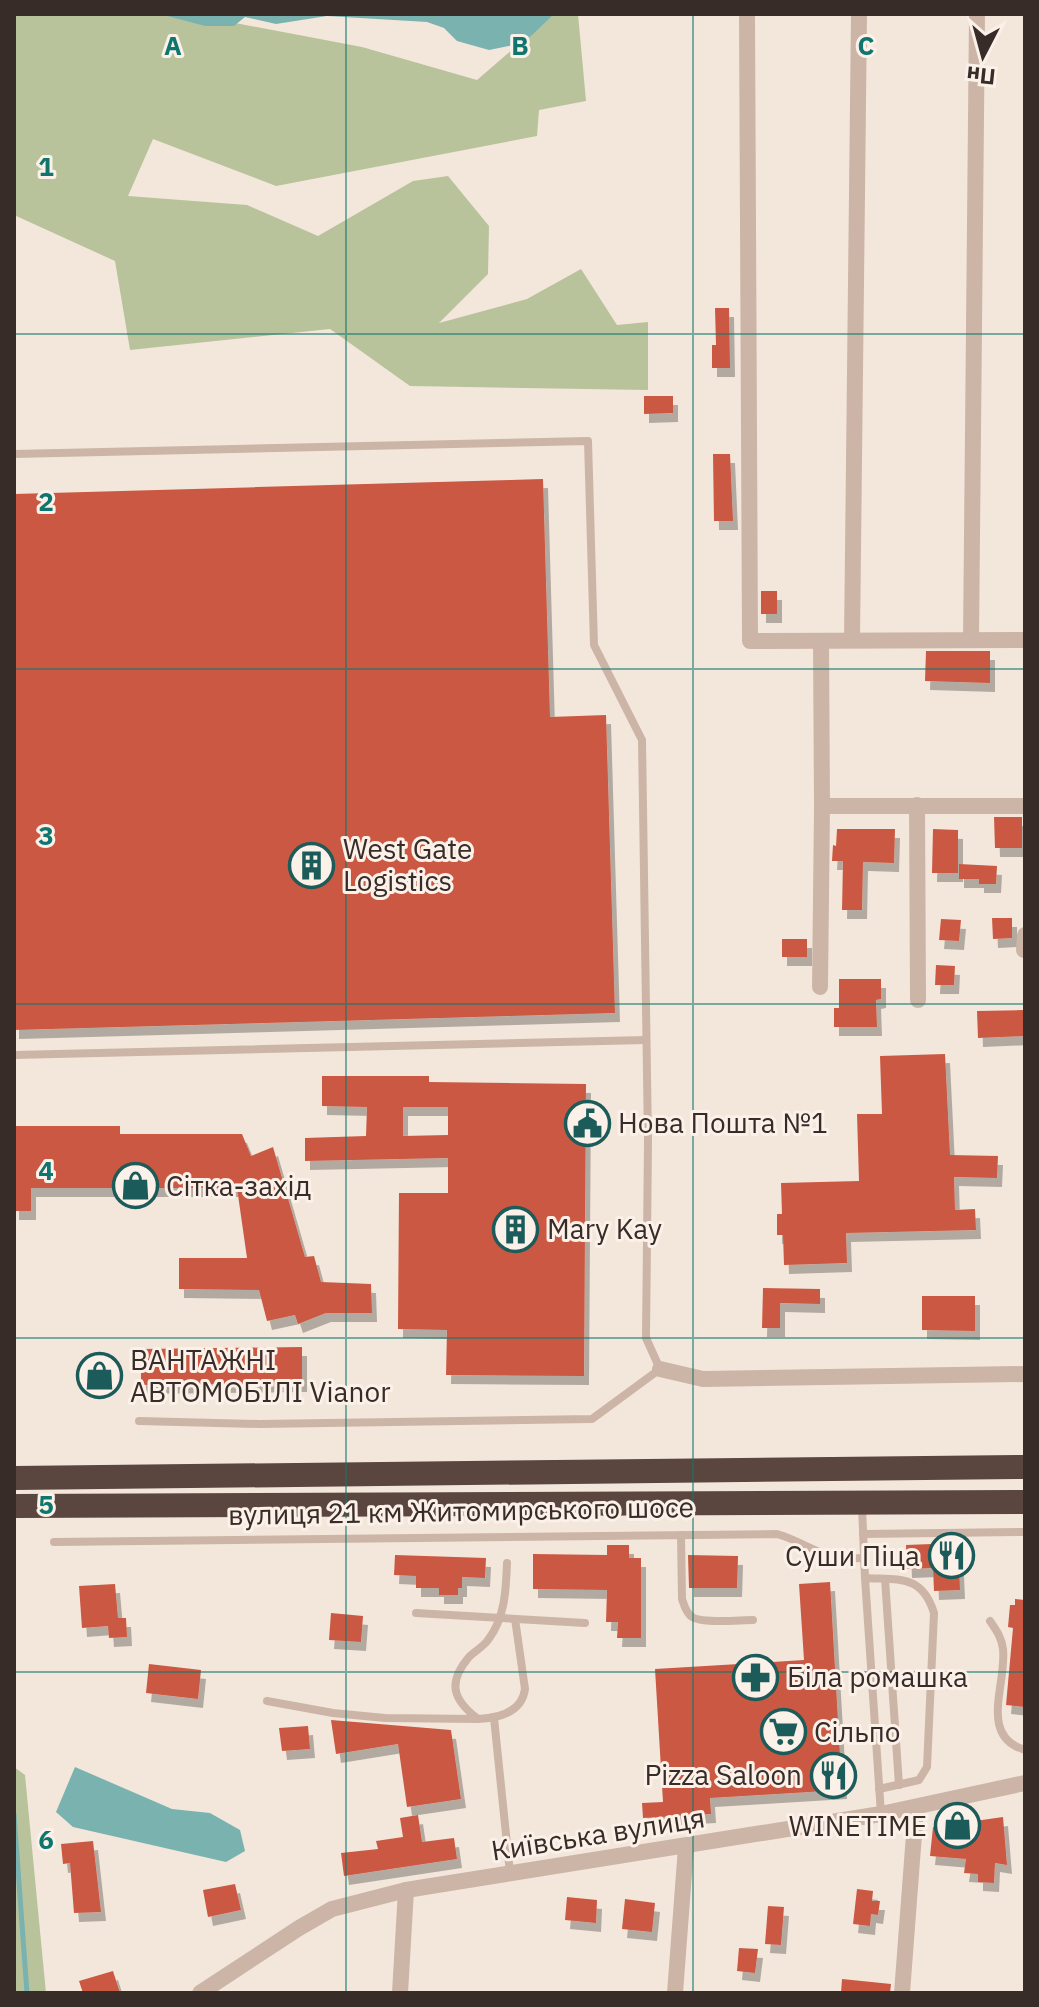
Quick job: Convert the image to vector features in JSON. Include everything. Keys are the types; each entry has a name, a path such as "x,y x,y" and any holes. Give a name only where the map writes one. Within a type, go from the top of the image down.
{"highway":[{"path":"14,1478 1025,1467"},
{"path":"14,1506 1025,1502"}],"street":[{"path":"747,14 750,641 1025,640"},
{"path":"852,640 859,14"},
{"path":"971,640 977,14"},
{"path":"820,987 821,641"},
{"path":"917,805 918,1000"},
{"path":"822,806 1025,806"},
{"path":"1024,950 1025,935"},
{"path":"660,1369 703,1379 1025,1374"},
{"name":"Київська вулиця","path":"200,1993 332,1909 406,1890 916,1808 1025,1783"},
{"path":"902,1993 916,1808"},
{"path":"675,1993 686,1847"},
{"path":"400,1993 406,1890"}],"lane":[{"path":"14,454 588,441 594,645 642,740 646,1338 660,1369 592,1419 260,1424 139,1421"},
{"path":"14,1055 646,1040"},
{"path":"862,1502 881,1814"},
{"path":"863,1534 1025,1532"},
{"name":"вулиця 21 км Житомирського шосе","path":"54,1542 777,1534 797,1539 839,1558 864,1558"},
{"path":"681,1535 682,1599 685,1610 692,1617 704,1620 753,1620"},
{"path":"478,1719 461,1706 455,1688 458,1673 487,1640 499,1618 506,1595 507,1563"},
{"path":"865,1578 909,1580 921,1587 930,1599 934,1613 927,1767 919,1780 879,1789"},
{"path":"885,1579 899,1785"},
{"path":"416,1613 585,1623"},
{"path":"267,1701 333,1713 385,1718 494,1718 517,1707 523,1700 525,1689 515,1619"},
{"path":"990,1621 1003,1645 997,1715 999,1730 1006,1740 1025,1750"},
{"path":"494,1718 510,1873"}],"green space":[{"path":"14,14 188,14 362,47 477,80 513,49 519,24 478,14 578,14 586,101 539,110 537,136 276,186 153,139 128,196 247,205 318,236 413,181 448,176 489,226 488,274 439,323 527,299 581,269 617,325 648,322 648,390 410,386 330,329 130,350 115,261 14,215"},
{"path":"14,1767 25,1775 46,1993 14,1993"}],"water":[{"path":"160,14 554,14 531,36 514,45 489,50 457,41 444,28 427,22 327,16 276,24 245,17 234,26 205,26"},
{"path":"75,1767 172,1809 210,1813 240,1830 245,1851 226,1862 73,1827 56,1812"}],"building":[{"path":"715,308 729,308 730,368 712,368 712,345 716,345"},
{"path":"644,396 673,396 673,413 644,414"},
{"path":"713,454 730,454 733,521 714,521"},
{"name":"West Gate Logistics","path":"543,479 550,717 606,715 615,1013 14,1030 14,494"},
{"path":"761,591 777,591 777,614 761,614"},
{"path":"926,651 990,651 990,683 925,681"},
{"path":"994,817 1022,817 1022,848 995,848"},
{"path":"837,829 895,829 894,863 863,862 862,910 842,910 843,861 832,861"},
{"path":"933,829 958,830 958,873 932,873"},
{"path":"959,864 997,866 996,884 979,884 979,879 959,879"},
{"path":"992,918 1012,918 1012,938 993,939"},
{"path":"941,919 961,920 959,941 939,940"},
{"path":"782,939 807,939 807,957 782,957"},
{"path":"936,965 955,966 954,985 935,985"},
{"path":"839,979 881,979 881,999 876,1000 877,1027 834,1027 834,1008 839,1008"},
{"path":"1025,1010 1025,1036 978,1038 977,1011"},
{"path":"945,1054 950,1155 998,1156 997,1178 954,1177 955,1210 975,1209 976,1230 846,1233 847,1263 784,1265 783,1235 777,1235 777,1214 782,1214 781,1183 859,1181 857,1114 882,1114 880,1056"},
{"name":"Mary Kay","path":"322,1076 429,1076 429,1082 586,1084 584,1376 446,1375 447,1330 398,1329 399,1193 448,1193 448,1158 305,1161 305,1138 366,1136 367,1107 322,1106","holes":["403,1107 448,1107 448,1135 403,1136"]},
{"path":"14,1126 120,1126 120,1134 242,1134 251,1156 273,1147 305,1257 314,1256 321,1282 371,1284 372,1313 326,1313 298,1324 295,1315 267,1321 259,1290 179,1289 179,1258 247,1258 237,1188 31,1188 31,1211 14,1211"},
{"path":"763,1288 820,1289 820,1304 780,1303 780,1328 762,1328"},
{"path":"922,1296 975,1296 975,1331 922,1330"},
{"path":"302,1347 302,1383 141,1385 141,1349"},
{"path":"958,1543 960,1590 934,1591 933,1568 907,1569 906,1545"},
{"path":"607,1545 629,1545 629,1558 641,1558 641,1638 617,1638 618,1622 606,1622 607,1590 533,1589 533,1554 607,1555"},
{"path":"395,1555 486,1558 485,1578 462,1577 458,1595 439,1595 439,1588 416,1588 416,1576 394,1575"},
{"path":"688,1555 738,1556 737,1588 689,1588"},
{"path":"830,1582 842,1790 710,1798 711,1814 643,1818 642,1803 663,1802 655,1669 804,1660 799,1584"},
{"path":"115,1584 118,1618 126,1618 127,1637 109,1638 108,1626 82,1628 79,1586"},
{"path":"1015,1599 1025,1600 1025,1707 1006,1705 1013,1628 1008,1627 1010,1605 1015,1605"},
{"path":"331,1613 363,1616 361,1642 329,1640"},
{"path":"149,1664 201,1670 198,1699 146,1693"},
{"path":"331,1720 451,1730 461,1799 407,1807 398,1744 336,1754"},
{"path":"308,1726 310,1749 282,1751 279,1728"},
{"path":"418,1815 422,1842 454,1838 457,1859 344,1876 341,1853 378,1849 376,1841 403,1837 400,1818"},
{"path":"1003,1817 1007,1865 995,1863 994,1883 978,1882 978,1874 964,1873 966,1859 930,1856 933,1827"},
{"path":"93,1841 101,1912 74,1913 70,1863 63,1864 61,1844"},
{"path":"235,1884 241,1910 208,1917 203,1890"},
{"path":"857,1889 873,1891 872,1901 880,1901 878,1915 871,1914 870,1926 853,1924"},
{"path":"567,1897 597,1900 596,1923 565,1920"},
{"path":"625,1899 655,1903 652,1932 622,1929"},
{"path":"768,1906 784,1907 781,1945 765,1944"},
{"path":"739,1948 758,1949 755,1973 737,1971"},
{"path":"113,1971 120,1993 83,1993 79,1981"},
{"path":"842,1979 891,1984 890,1993 841,1993"}],"waterway":[{"path":"14,1814 27,1993"}],"place":[{"name":"West Gate Logistics","path":"312,865"},
{"name":"Нова Пошта №1","path":"587,1123"},
{"name":"Сітка-захід","path":"135,1186"},
{"name":"Mary Kay","path":"516,1229"},
{"name":"ВАНТАЖНІ АВТОМОБІЛІ Vianor","path":"99,1376"},
{"name":"Суши Піца","path":"951,1556"},
{"name":"Біла ромашка","path":"756,1677"},
{"name":"Сільпо","path":"783,1732"},
{"name":"Pizza Saloon","path":"833,1775"},
{"name":"WINETIME","path":"958,1826"}]}
